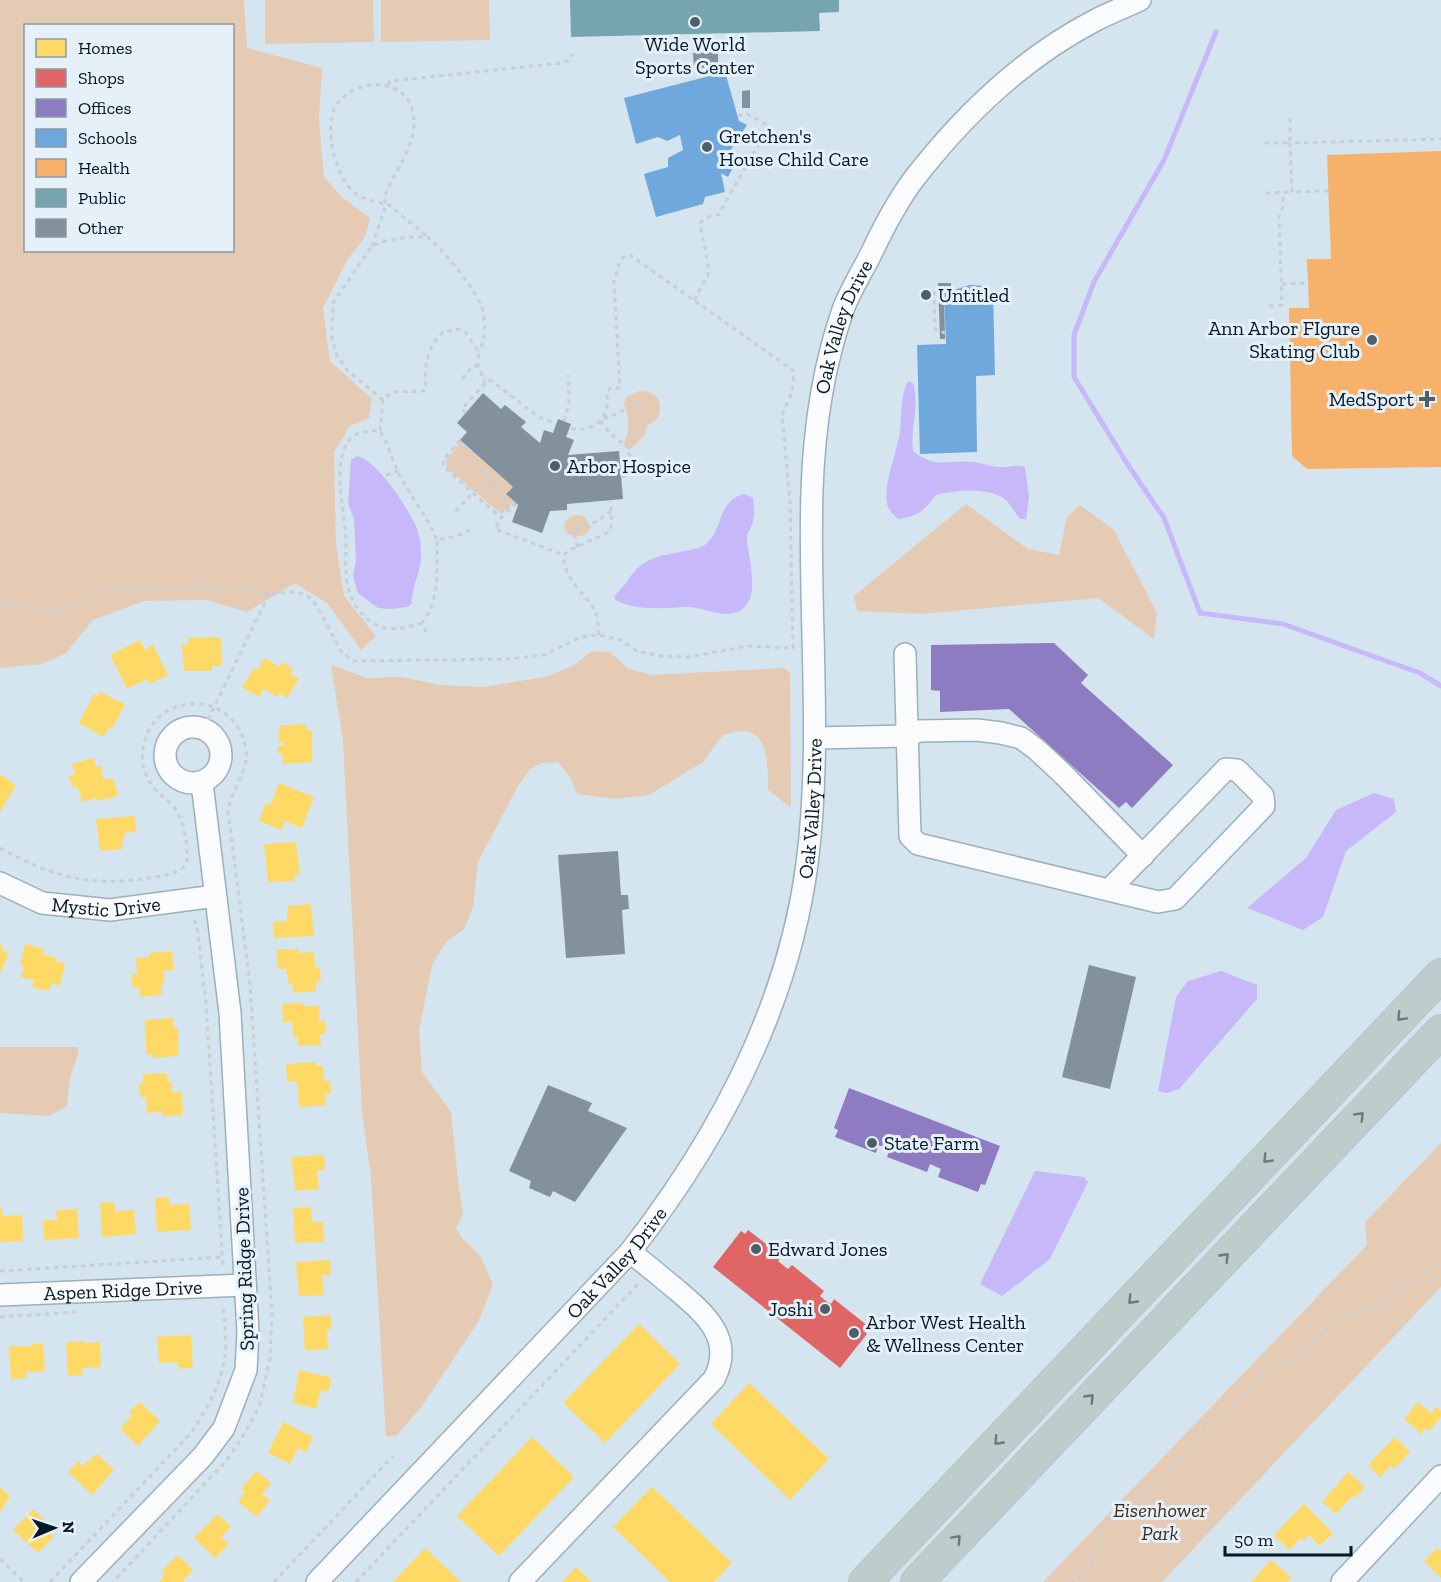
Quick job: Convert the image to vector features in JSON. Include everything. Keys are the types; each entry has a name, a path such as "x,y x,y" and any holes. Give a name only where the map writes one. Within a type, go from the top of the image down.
{"highway":[{"path":"865,1582 1441,975"},
{"path":"916,1582 1441,1031"}],"street":[{"name":"Oak Valley Drive","path":"317,1582 630,1252 667,1203 702,1149 739,1081 769,1013 794,930 806,868 812,813 815,738 812,492 814,461 819,408 827,368 845,306 897,206 920,171 970,115 1007,81 1041,55 1093,22 1140,0"},
{"path":"905,654 910,836 918,844 1158,902 1175,899 1264,806 1263,796 1237,770 1226,769 1109,890"},
{"path":"190,726 204,729 216,737 221,748 222,762 214,775 202,783 190,784 178,780 168,768 165,754 168,741 179,730 190,726"},
{"path":"815,738 907,736 919,731 977,730 1021,738 1063,774 1143,856"},
{"name":"Spring Ridge Drive","path":"81,1582 203,1456 224,1428 246,1370 248,1332 230,1013 202,783"},
{"name":"Mystic Drive","path":"0,884 42,903 110,910 215,896"},
{"path":"520,1582 714,1378 719,1369 721,1352 719,1338 712,1323 701,1310 630,1252"},
{"name":"Aspen Ridge Drive","path":"0,1295 245,1285"},
{"path":"1342,1582 1441,1476"}],"path":[{"path":"388,85 390,81 562,63 568,61 573,54"},
{"path":"383,400 348,371 337,356 332,338 333,303 372,246 387,205 384,198 412,136 414,122 412,108 405,96 396,89 379,83 362,87 337,104 332,116 331,129 336,160 349,187 361,196 387,205 401,214 451,260 481,305 483,332 478,366 485,382"},
{"path":"694,300 708,275 700,224 703,220 718,215 769,126 747,114 737,116"},
{"path":"1290,118 1292,192"},
{"path":"1265,143 1441,139"},
{"path":"1266,193 1328,191"},
{"path":"1269,306 1282,305 1279,216 1283,206 1282,192"},
{"path":"372,246 413,236 428,237"},
{"path":"0,601 54,613 105,590 146,586 230,587 269,594 296,592 307,595 317,606 342,653 354,661 510,659 544,655 582,637 599,635 621,640 637,651 660,656 689,657 748,646 793,648 790,502 782,415 792,392 794,371 630,255 626,255 620,261 614,282 620,388 611,388 607,392 607,407 601,420 592,428 577,430 570,428"},
{"path":"1281,284 1308,283"},
{"path":"934,291 935,329 945,333"},
{"path":"380,431 361,432 353,438 345,445 340,463 340,501 346,538 347,583 360,614 385,628 399,628 422,623 430,613 434,597 437,540 420,506 398,471 380,431 383,400 393,392 424,391 430,348 443,332 460,328 479,352"},
{"path":"462,379 473,366 478,366"},
{"path":"564,421 569,404 568,375"},
{"path":"466,413 462,409 488,380 537,416 556,424"},
{"path":"601,420 610,418 623,408 634,406 637,402 640,402 642,406 639,411 639,426 629,448 630,474 621,477"},
{"path":"601,420 613,436 629,448"},
{"path":"460,440 444,459 443,466 501,518"},
{"path":"447,456 468,460 479,468 493,483 496,491 502,494 509,510"},
{"path":"386,475 398,471"},
{"path":"454,513 472,493 483,485 493,483"},
{"path":"599,635 598,620 593,608 568,576 563,565 564,555 568,550 610,531 612,523 610,501"},
{"path":"516,503 501,518 495,529 564,555"},
{"path":"578,547 575,530 578,526 600,519 604,513 611,512"},
{"path":"437,540 458,536 470,530"},
{"path":"204,729 269,594"},
{"path":"422,623 426,632"},
{"path":"0,848 54,874 84,880 112,882 179,872 187,863 188,855 180,817 169,801 151,785 145,773 142,757 143,745 152,725 171,709 189,704 215,707 231,718 240,730 246,752 242,773 230,799 228,811 249,984 272,1314 270,1359 259,1407 227,1460 113,1582"},
{"path":"0,1271 223,1257 206,1003 197,925 194,920"},
{"path":"1070,1582 1089,1572 1099,1544 1096,1536 1104,1522 1111,1518 1127,1519 1136,1509 1140,1499 1160,1485 1205,1428 1249,1391 1256,1379 1310,1350 1311,1344 1340,1317 1360,1311 1364,1307 1380,1308 1399,1284 1416,1280 1423,1272 1441,1264"},
{"path":"356,1582 641,1282"},
{"path":"50,1582 191,1433 208,1408 220,1380 225,1355 223,1303"},
{"path":"274,1582 393,1456"},
{"path":"0,1559 24,1582"}],"green space":[{"path":"0,0 244,0 247,48 322,68 319,120 324,177 343,198 370,218 365,237 348,259 323,308 330,361 372,399 369,418 350,426 334,452 336,543 344,596 376,636 361,650 328,604 295,583 247,612 207,600 144,601 93,620 66,653 42,664 0,668"},
{"path":"265,0 373,0 374,42 265,44"},
{"path":"381,0 489,0 490,40 381,42"},
{"path":"639,391 645,391 658,398 660,412 658,418 647,426 645,434 631,449 624,446 628,432 628,416 624,403 627,397"},
{"path":"461,442 513,487 506,494 514,502 501,514 447,468 446,460"},
{"path":"966,504 1028,549 1059,555 1067,517 1080,505 1114,530 1157,613 1154,639 1098,598 921,614 857,611 854,596"},
{"path":"576,515 584,516 591,527 586,534 577,536 566,533 564,523"},
{"path":"592,651 610,652 627,668 651,675 784,668 790,673 791,808 768,790 766,753 763,744 758,737 742,731 723,735 703,762 649,795 615,799 577,794 570,777 558,762 542,763 530,769 518,786 478,862 473,907 464,929 446,942 432,965 419,1031 422,1072 451,1112 463,1213 456,1228 462,1238 481,1257 493,1285 478,1322 422,1406 397,1435 386,1437 371,1177 362,1113 343,741 331,665 367,678 401,677 441,685 484,687 545,677 573,666"},
{"path":"0,1047 78,1047 70,1078 67,1106 49,1116 0,1113"},
{"name":"Eisenhower Park","path":"1441,1143 1441,1287 1162,1582 1043,1582 1367,1245 1365,1222"}],"shaded area":[{"path":"908,381 913,383 916,400 913,451 921,457 943,463 964,461 997,467 1025,467 1029,497 1026,519 1020,519 1006,500 982,491 936,495 924,509 911,516 898,519 892,513 887,504 887,487 900,431 902,399"},
{"path":"357,456 374,466 383,475 399,497 417,529 421,560 412,603 408,607 378,608 358,593 353,576 356,561 354,519 348,503 351,460"},
{"path":"744,494 753,498 754,512 747,537 752,589 745,607 737,612 724,614 693,607 632,606 616,600 615,595 637,569 649,560 706,544 715,532 729,503"},
{"path":"1374,793 1394,799 1396,812 1346,851 1323,917 1303,930 1247,908 1306,858 1336,810"},
{"path":"1221,971 1257,985 1257,999 1179,1089 1167,1093 1158,1091 1176,997 1188,981"},
{"path":"1035,1171 1084,1177 1088,1182 1050,1259 1002,1296 980,1284"}],"building: Homes":[{"path":"188,638 221,638 222,666 212,666 212,671 184,671 182,644 188,644"},
{"path":"140,640 145,650 153,645 168,675 150,684 147,679 127,689 110,655"},
{"path":"265,658 279,667 282,662 293,669 290,674 299,679 287,698 279,693 277,697 264,689 259,697 242,687 254,668 257,670"},
{"path":"100,692 125,704 112,729 109,727 104,737 79,723 94,694 98,696"},
{"path":"306,724 306,730 312,730 312,762 283,764 283,753 278,754 278,746 283,746 283,742 279,743 279,726"},
{"path":"94,758 96,767 101,766 104,780 113,778 118,796 82,802 78,787 73,788 69,776 75,774 72,764"},
{"path":"0,774 16,786 0,812"},
{"path":"279,783 314,797 302,828 285,821 282,830 259,821 266,803 271,804"},
{"path":"135,816 136,832 124,833 123,849 100,851 96,819"},
{"path":"296,842 300,875 294,875 295,881 268,882 264,844"},
{"path":"311,904 314,936 274,938 273,922 287,921 288,906"},
{"path":"0,944 3,945 1,949 9,953 0,974"},
{"path":"25,944 44,949 43,954 65,963 60,986 51,983 49,991 32,987 34,980 21,977 24,966 20,965"},
{"path":"298,949 299,953 314,952 315,968 320,968 321,981 316,981 316,991 293,993 293,984 288,984 287,969 278,969 276,950"},
{"path":"172,951 174,970 163,971 165,983 161,983 162,995 140,997 139,987 133,988 131,975 137,974 136,958 149,957 149,953"},
{"path":"303,1003 303,1006 319,1006 319,1021 325,1021 326,1034 320,1034 321,1045 298,1046 298,1037 293,1037 292,1022 283,1022 282,1004"},
{"path":"173,1018 174,1028 178,1028 178,1056 152,1058 151,1053 146,1054 145,1020"},
{"path":"316,1062 317,1066 323,1066 324,1081 330,1081 331,1094 325,1094 326,1105 299,1107 297,1081 287,1082 286,1064"},
{"path":"167,1073 168,1082 172,1081 172,1092 182,1092 183,1115 162,1116 162,1112 147,1113 146,1097 140,1097 139,1084 143,1084 143,1074"},
{"path":"324,1155 325,1170 317,1170 319,1189 295,1191 291,1157"},
{"path":"169,1197 170,1205 189,1204 191,1230 157,1232 155,1198"},
{"path":"114,1202 115,1211 134,1210 136,1234 102,1237 100,1203"},
{"path":"311,1207 312,1222 323,1222 324,1242 295,1243 293,1208"},
{"path":"0,1208 2,1208 2,1216 22,1215 23,1241 0,1242"},
{"path":"77,1209 79,1238 44,1240 43,1220 57,1220 56,1210"},
{"path":"330,1260 331,1275 322,1275 324,1295 299,1296 296,1262"},
{"path":"331,1315 332,1329 327,1329 328,1349 305,1350 303,1317"},
{"path":"639,1324 680,1364 605,1443 563,1403"},
{"path":"191,1335 193,1368 178,1369 178,1362 159,1363 157,1337"},
{"path":"83,1341 84,1343 100,1342 101,1367 82,1368 83,1375 68,1376 66,1342"},
{"path":"43,1343 45,1371 26,1372 26,1378 11,1379 9,1346 32,1346 32,1344"},
{"path":"299,1370 332,1378 328,1392 321,1390 316,1409 293,1403"},
{"path":"749,1383 829,1459 790,1500 711,1424"},
{"path":"140,1402 160,1421 138,1446 120,1429 132,1415 129,1412"},
{"path":"1418,1402 1431,1413 1437,1407 1441,1411 1441,1417 1429,1431 1425,1428 1421,1434 1404,1419"},
{"path":"283,1422 313,1437 306,1452 298,1448 290,1464 268,1453"},
{"path":"532,1437 574,1477 499,1556 457,1516"},
{"path":"1395,1437 1410,1452 1394,1469 1391,1465 1380,1477 1368,1465"},
{"path":"97,1454 114,1470 92,1495 68,1472 78,1461 82,1466"},
{"path":"256,1471 271,1483 262,1494 270,1500 257,1517 238,1502 245,1492 241,1489"},
{"path":"1348,1472 1365,1487 1355,1498 1352,1496 1336,1514 1322,1502"},
{"path":"0,1487 10,1496 0,1513"},
{"path":"652,1487 732,1563 714,1582 670,1582 613,1527"},
{"path":"1304,1504 1333,1533 1320,1546 1309,1535 1303,1541 1301,1538 1289,1550 1274,1535"},
{"path":"33,1509 44,1519 40,1523 54,1536 38,1553 13,1530"},
{"path":"218,1514 231,1527 221,1537 229,1544 215,1558 194,1538"},
{"path":"425,1548 461,1582 393,1582"},
{"path":"1437,1548 1440,1551 1441,1549 1441,1578 1424,1561"},
{"path":"178,1555 193,1570 183,1580 185,1582 159,1582 165,1575 162,1571"},
{"path":"1271,1560 1291,1577 1287,1582 1251,1582"},
{"path":"576,1567 592,1582 562,1582"}],"building: Shops":[{"path":"748,1230 782,1256 778,1261 784,1266 788,1269 792,1265 824,1291 820,1296 826,1301 831,1304 834,1299 868,1326 864,1331 867,1334 840,1368 713,1267 741,1231 745,1234"}],"building: Offices":[{"path":"1054,643 1088,675 1081,683 1173,765 1132,808 1126,802 1119,808 1009,709 940,712 940,691 931,690 931,645"},
{"path":"849,1088 1000,1146 985,1185 981,1184 978,1192 938,1177 941,1169 930,1164 927,1172 887,1157 890,1149 885,1147 878,1145 876,1153 835,1137 838,1130 834,1128"}],"building: Schools":[{"name":"Gretchen's House Child Care","path":"725,72 739,121 747,125 724,160 734,165 728,177 721,173 725,192 705,197 703,204 656,217 644,174 668,167 668,158 683,150 680,135 667,141 658,137 636,144 624,98"},
{"path":"970,285 987,286 987,293 993,292 995,375 976,376 977,452 920,454 917,345 946,344 944,293"}],"building: Health":[{"path":"1441,151 1441,467 1307,469 1292,456 1289,308 1309,308 1307,259 1331,259 1327,155"}],"building: Public":[{"name":"Wide World Sports Center","path":"570,0 839,0 839,12 819,13 820,31 571,37"}],"building: Other":[{"path":"718,52 718,67 694,68 693,53"},
{"path":"750,90 750,108 742,108 742,91"},
{"path":"938,283 951,283 951,292 944,293 945,339 940,339"},
{"name":"Arbor Hospice","path":"483,393 501,409 505,405 526,422 521,427 540,443 544,430 553,433 558,419 571,424 566,437 574,440 568,455 619,451 623,499 567,504 567,510 550,511 542,533 512,522 518,505 506,494 513,487 460,440 467,432 457,423"},
{"path":"618,851 621,895 628,895 629,909 622,910 625,954 566,958 558,855"},
{"path":"1089,965 1136,977 1110,1089 1062,1077"},
{"path":"548,1085 592,1103 588,1111 627,1128 575,1202 553,1191 550,1197 529,1188 531,1181 509,1171"}],"waterway":[{"path":"1216,32 1164,160 1094,282 1074,335 1074,377 1128,465 1164,518 1200,613 1283,624 1420,673 1441,686"}],"place":[{"name":"Wide World Sports Center","path":"695,22"},
{"name":"Gretchen's House Child Care","path":"707,147"},
{"name":"Untitled","path":"926,295"},
{"name":"Ann Arbor FIgure Skating Club","path":"1372,340"},
{"name":"MedSport","path":"1427,399"},
{"name":"Arbor Hospice","path":"555,466"},
{"name":"State Farm","path":"872,1143"},
{"name":"Edward Jones","path":"756,1249"},
{"name":"Joshi","path":"825,1309"},
{"name":"Arbor West Health & Wellness Center","path":"854,1333"}]}
